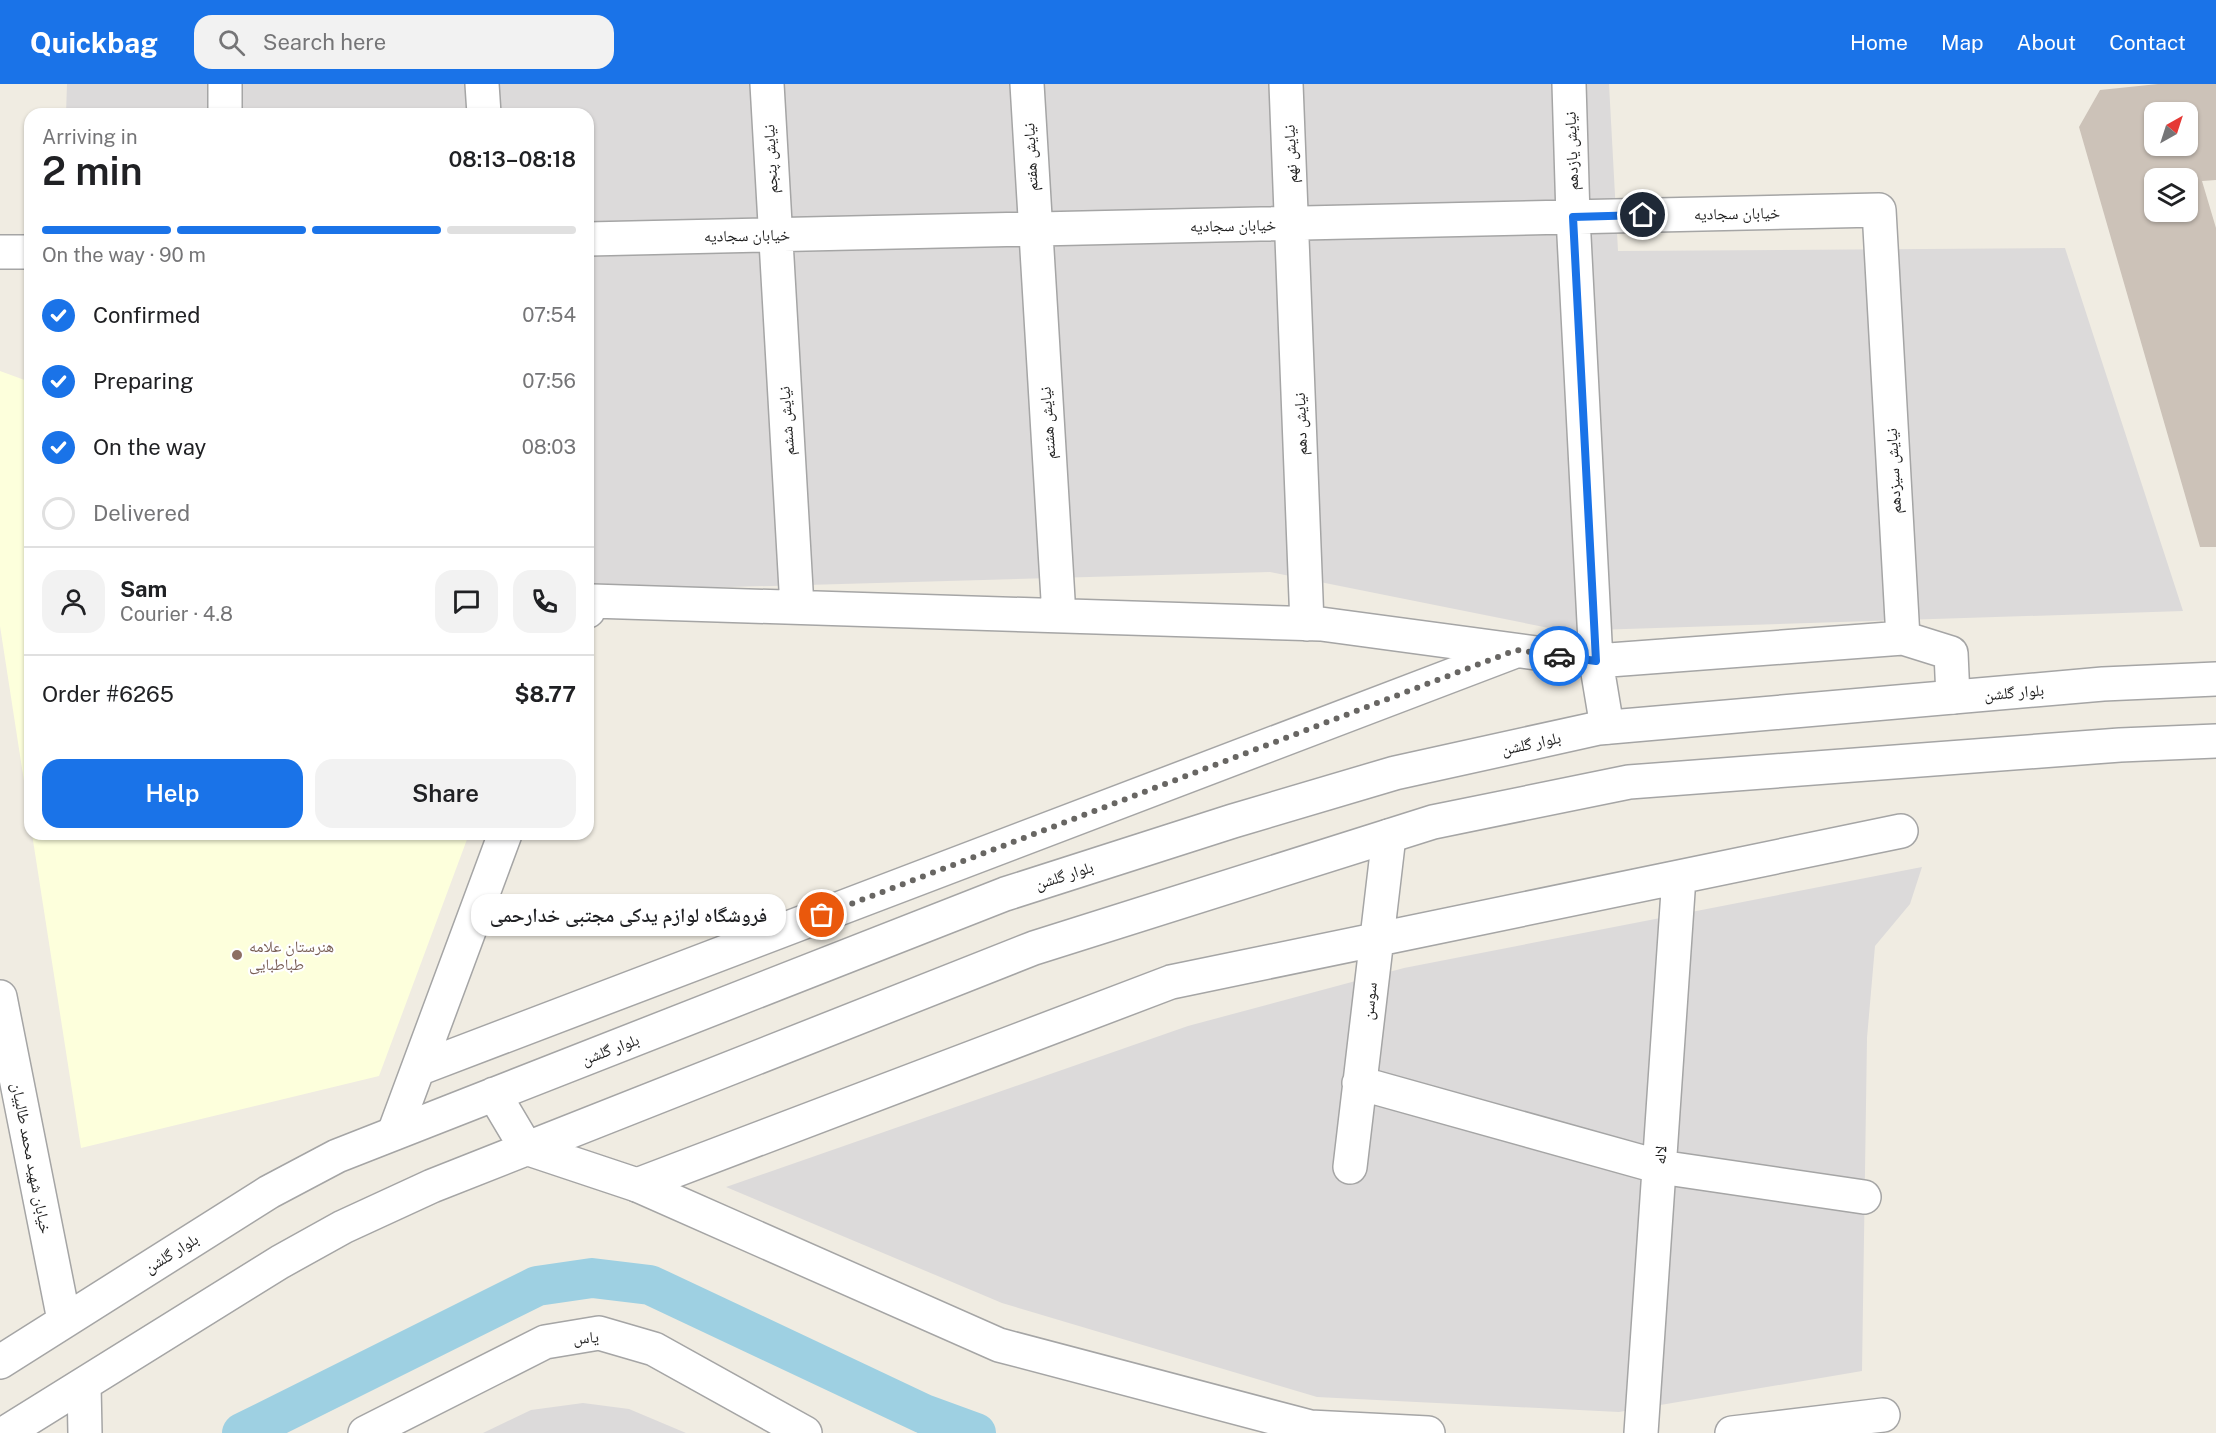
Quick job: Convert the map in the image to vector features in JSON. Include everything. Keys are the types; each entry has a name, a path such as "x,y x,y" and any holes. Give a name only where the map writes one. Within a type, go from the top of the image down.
{"street":[{"path":"225,84 225,108"},
{"path":"482,84 484,108"},
{"name":"نیایش پنجم","path":"767,84 774,235"},
{"name":"نیایش هفتم","path":"1027,84 1034,229"},
{"name":"نیایش نهم","path":"1286,84 1293,224"},
{"name":"نیایش یازدهم","path":"1569,84 1573,217 1596,661 1607,727"},
{"name":"خیابان سجادیه","path":"594,239 1879,210"},
{"name":"نیایش سیزدهم","path":"1879,210 1903,638"},
{"name":"نیایش دهم","path":"1293,224 1307,624"},
{"name":"نیایش هشتم","path":"1034,229 1059,616"},
{"name":"نیایش ششم","path":"774,235 797,607"},
{"path":"0,252 24,252"},
{"path":"594,601 1307,624 1596,661 1903,638 1951,653 1953,697"},
{"path":"418,1069 1516,650"},
{"name":"بلوار گلشن","path":"0,1362 269,1192 337,1156 1005,894 1233,821 1395,773 1607,727 2103,684 2216,679"},
{"path":"5,1433 280,1262 343,1227 432,1186 1034,948 1433,822 1629,782 2120,745 2216,741"},
{"path":"637,1185 1171,982 1901,831"},
{"name":"سوسن","path":"1350,1167 1389,836"},
{"path":"394,1133 504,840"},
{"name":"لاله","path":"1641,1433 1679,877"},
{"name":"خیابان شهید محمد طالبیان","path":"0,997 64,1320"},
{"path":"1359,1083 1660,1167 1864,1197"},
{"path":"494,1094 526,1148 637,1185 999,1345 1311,1427 1428,1433"},
{"name":"یاس","path":"365,1433 545,1342 599,1333 654,1349 805,1433"},
{"path":"84,1385 85,1433"},
{"path":"1732,1433 1883,1415"}],"shaded area":[{"path":"67,84 1609,84 1618,251 2065,248 2183,611 1564,631 1270,572 594,591 594,108 66,108"},
{"path":"0,371 24,380 24,781 0,626"},
{"name":"هنرستان علامه طباطبایی","path":"33,840 467,840 379,1076 81,1148"},
{"path":"1922,867 1910,904 1875,946 1867,1038 1862,1371 1619,1412 1317,1397 1002,1303 726,1187 1188,1026 1404,968"},
{"path":"583,1403 629,1409 686,1433 483,1433 531,1410"}],"building":[{"path":"2158,84 2216,84 2216,180 2202,181 2216,228 2216,547 2200,547 2079,127 2100,90"}],"waterway":[{"path":"242,1433 537,1286 592,1278 650,1285 924,1414 976,1433"}],"way so far":[{"path":"822,915 1516,650 1559,656"}],"place":[{"name":"فروشگاه لوازم یدکی مجتبی خدارحمی","path":"822,915"},
{"name":"هنرستان علامه طباطبایی","path":"237,955"}],"route":[{"path":"1559,656 1596,661 1573,217 1643,215"}]}
